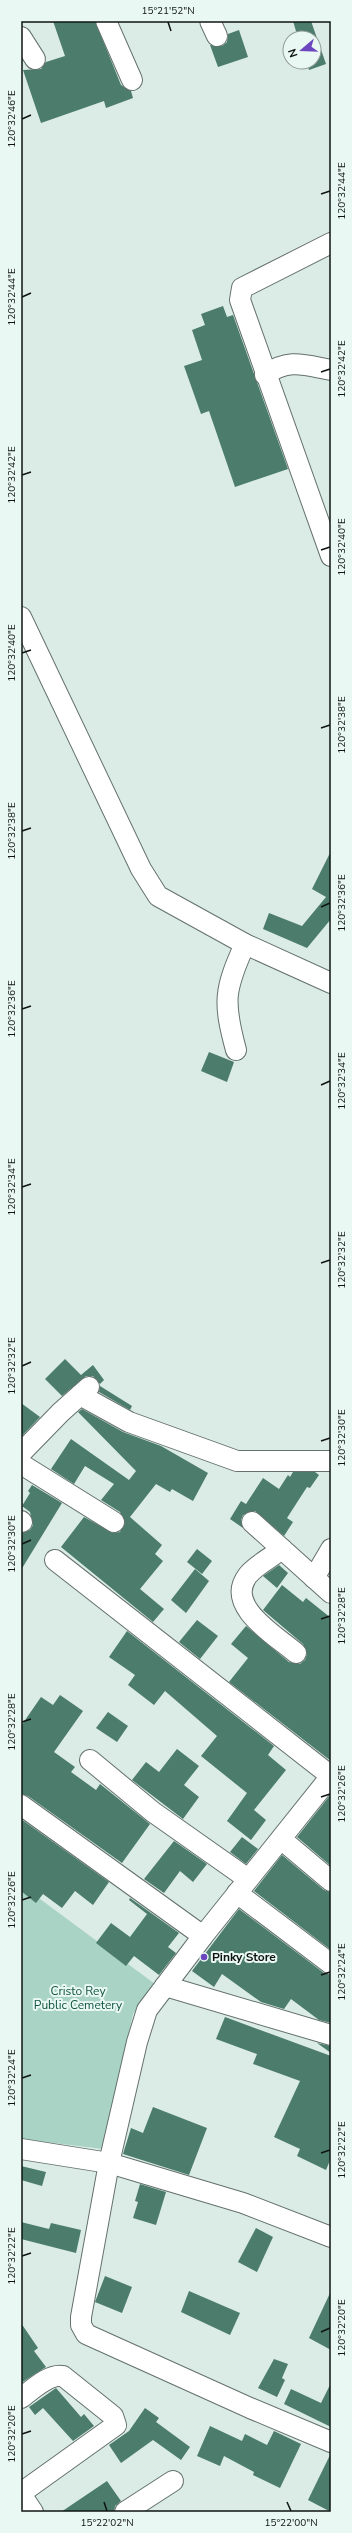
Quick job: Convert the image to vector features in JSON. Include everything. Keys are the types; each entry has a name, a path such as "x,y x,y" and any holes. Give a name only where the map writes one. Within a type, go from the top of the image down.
{"street":[{"path":"106,21 132,80"},
{"path":"21,37 35,59"},
{"path":"331,243 242,288 240,300 265,375 331,556"},
{"path":"265,375 277,367 290,363 331,370"},
{"path":"21,618 149,883 158,896 245,944 331,983"},
{"path":"236,1050 226,1014 227,993 232,971 245,944"},
{"path":"21,1453 85,1391 129,1422 237,1461 331,1461"},
{"path":"21,1464 114,1522"},
{"path":"252,1522 331,1593"},
{"path":"282,1549 250,1573 240,1590 242,1600 248,1612 296,1654"},
{"path":"314,1578 331,1549"},
{"path":"55,1560 329,1782 203,1936 147,2010 137,2042 109,2163 81,2317 81,2325 86,2334 250,2408 331,2442"},
{"path":"90,1760 243,1886 331,1964"},
{"path":"21,1805 203,1936"},
{"path":"281,1839 331,1881"},
{"path":"165,1986 331,2035"},
{"path":"21,2149 109,2163 243,2203 331,2237"},
{"path":"21,2398 57,2374 63,2376 112,2416 116,2425 21,2494 33,2512"},
{"path":"125,2512 173,2481"}],"green space":[{"name":"Cristo Rey Public Cemetery","path":"21,1885 155,1984 133,2014 103,2149 21,2139"}],"building":[{"path":"53,21 95,21 121,85 131,91 133,98 106,108 104,101 41,123 23,70 41,69 46,62 65,56"},
{"path":"293,21 311,21 314,30 296,30"},
{"path":"239,30 248,57 218,67 210,45 222,46 227,42 228,34"},
{"path":"322,53 326,64 322,65"},
{"path":"223,306 227,317 233,315 288,469 235,487 209,411 201,414 184,366 202,360 192,330 205,325 201,314"},
{"path":"331,851 331,919 307,948 263,929 269,913 302,926 326,897 312,889"},
{"path":"209,1052 234,1062 227,1082 201,1071"},
{"path":"65,1359 81,1375 93,1365 104,1380 100,1384 93,1376 86,1376 62,1396 45,1379"},
{"path":"100,1386 132,1406 130,1410 99,1392"},
{"path":"21,1403 40,1417 21,1437"},
{"path":"82,1409 123,1432 161,1446 208,1473 193,1501 172,1489 170,1492 156,1484 130,1517 162,1545 155,1554 163,1561 140,1589 164,1609 153,1622 61,1547 84,1517 113,1533 120,1532 125,1523 120,1512 101,1500 114,1484 85,1466 74,1484 51,1469 71,1439 129,1480 136,1471 78,1412"},
{"path":"293,1472 315,1472 319,1475 310,1488 307,1487 287,1518 293,1522 284,1536 255,1511 243,1515 241,1520 243,1528 230,1519 241,1501 246,1504 263,1478 279,1489 288,1475 290,1477"},
{"path":"32,1485 62,1503 21,1570 21,1533 30,1530 33,1525 30,1512 22,1506 30,1493 28,1491"},
{"path":"197,1549 212,1561 202,1574 187,1562"},
{"path":"279,1565 288,1573 277,1588 263,1576"},
{"path":"195,1569 209,1581 186,1613 171,1600"},
{"path":"282,1585 303,1602 306,1598 331,1618 331,1761 229,1682 248,1658 231,1644 246,1626 289,1662 300,1664 305,1660 307,1654 303,1644 263,1610"},
{"path":"197,1620 218,1636 200,1659 179,1642"},
{"path":"127,1631 274,1746 268,1755 286,1770 254,1810 266,1820 251,1840 227,1821 247,1793 201,1756 217,1736 165,1691 154,1705 128,1685 135,1675 109,1657"},
{"path":"60,1695 83,1711 54,1752 75,1767 71,1772 96,1790 100,1784 150,1824 122,1863 28,1796 21,1794 21,1726 41,1697 53,1705"},
{"path":"108,1712 128,1726 117,1742 96,1728"},
{"path":"177,1749 199,1766 184,1785 199,1797 183,1819 132,1780 146,1762 159,1772"},
{"path":"331,1794 331,1866 297,1837"},
{"path":"21,1819 109,1882 93,1905 75,1891 62,1908 43,1894 36,1903 21,1891"},
{"path":"242,1837 258,1849 246,1864 230,1852"},
{"path":"174,1841 207,1864 193,1882 180,1871 164,1893 144,1879"},
{"path":"282,1855 324,1890 331,1892 331,1950 254,1891"},
{"path":"130,1898 179,1933 168,1947 176,1953 159,1975 134,1956 126,1966 96,1943 111,1923 130,1937 147,1914 129,1900"},
{"path":"239,1909 324,1973 331,1975 331,2023 319,2020 291,1999 284,2009 261,2002 222,1974 214,1987 192,1971"},
{"path":"225,2017 331,2056 331,2158 326,2170 297,2156 300,2149 274,2137 300,2081 253,2064 257,2054 216,2039"},
{"path":"317,2043 331,2046 331,2053"},
{"path":"153,2107 207,2128 189,2175 123,2154 131,2128 143,2133"},
{"path":"21,2166 46,2172 42,2186 21,2180"},
{"path":"140,2184 166,2192 156,2225 133,2218 138,2202 135,2201"},
{"path":"21,2222 49,2229 51,2223 81,2230 76,2253 21,2239"},
{"path":"256,2228 273,2237 257,2272 238,2262"},
{"path":"105,2276 132,2287 122,2313 95,2302"},
{"path":"189,2291 240,2313 230,2335 181,2312"},
{"path":"331,2291 331,2350 309,2338"},
{"path":"21,2323 38,2348 34,2351 46,2367 21,2383"},
{"path":"274,2359 288,2364 282,2378 285,2380 277,2397 258,2388"},
{"path":"331,2383 331,2427 284,2404 291,2389 321,2403"},
{"path":"56,2388 81,2417 84,2414 94,2426 73,2441 43,2408 35,2415 29,2407"},
{"path":"145,2408 159,2418 156,2422 190,2447 181,2460 153,2440 121,2463 109,2445 129,2431"},
{"path":"210,2426 242,2441 245,2434 267,2445 274,2431 301,2444 280,2488 253,2475 254,2472 224,2456 220,2466 197,2456"},
{"path":"331,2453 331,2512 308,2500"},
{"path":"107,2481 121,2501 115,2506 114,2512 61,2512"}],"place":[{"name":"Pinky Store","path":"204,1957"}]}
